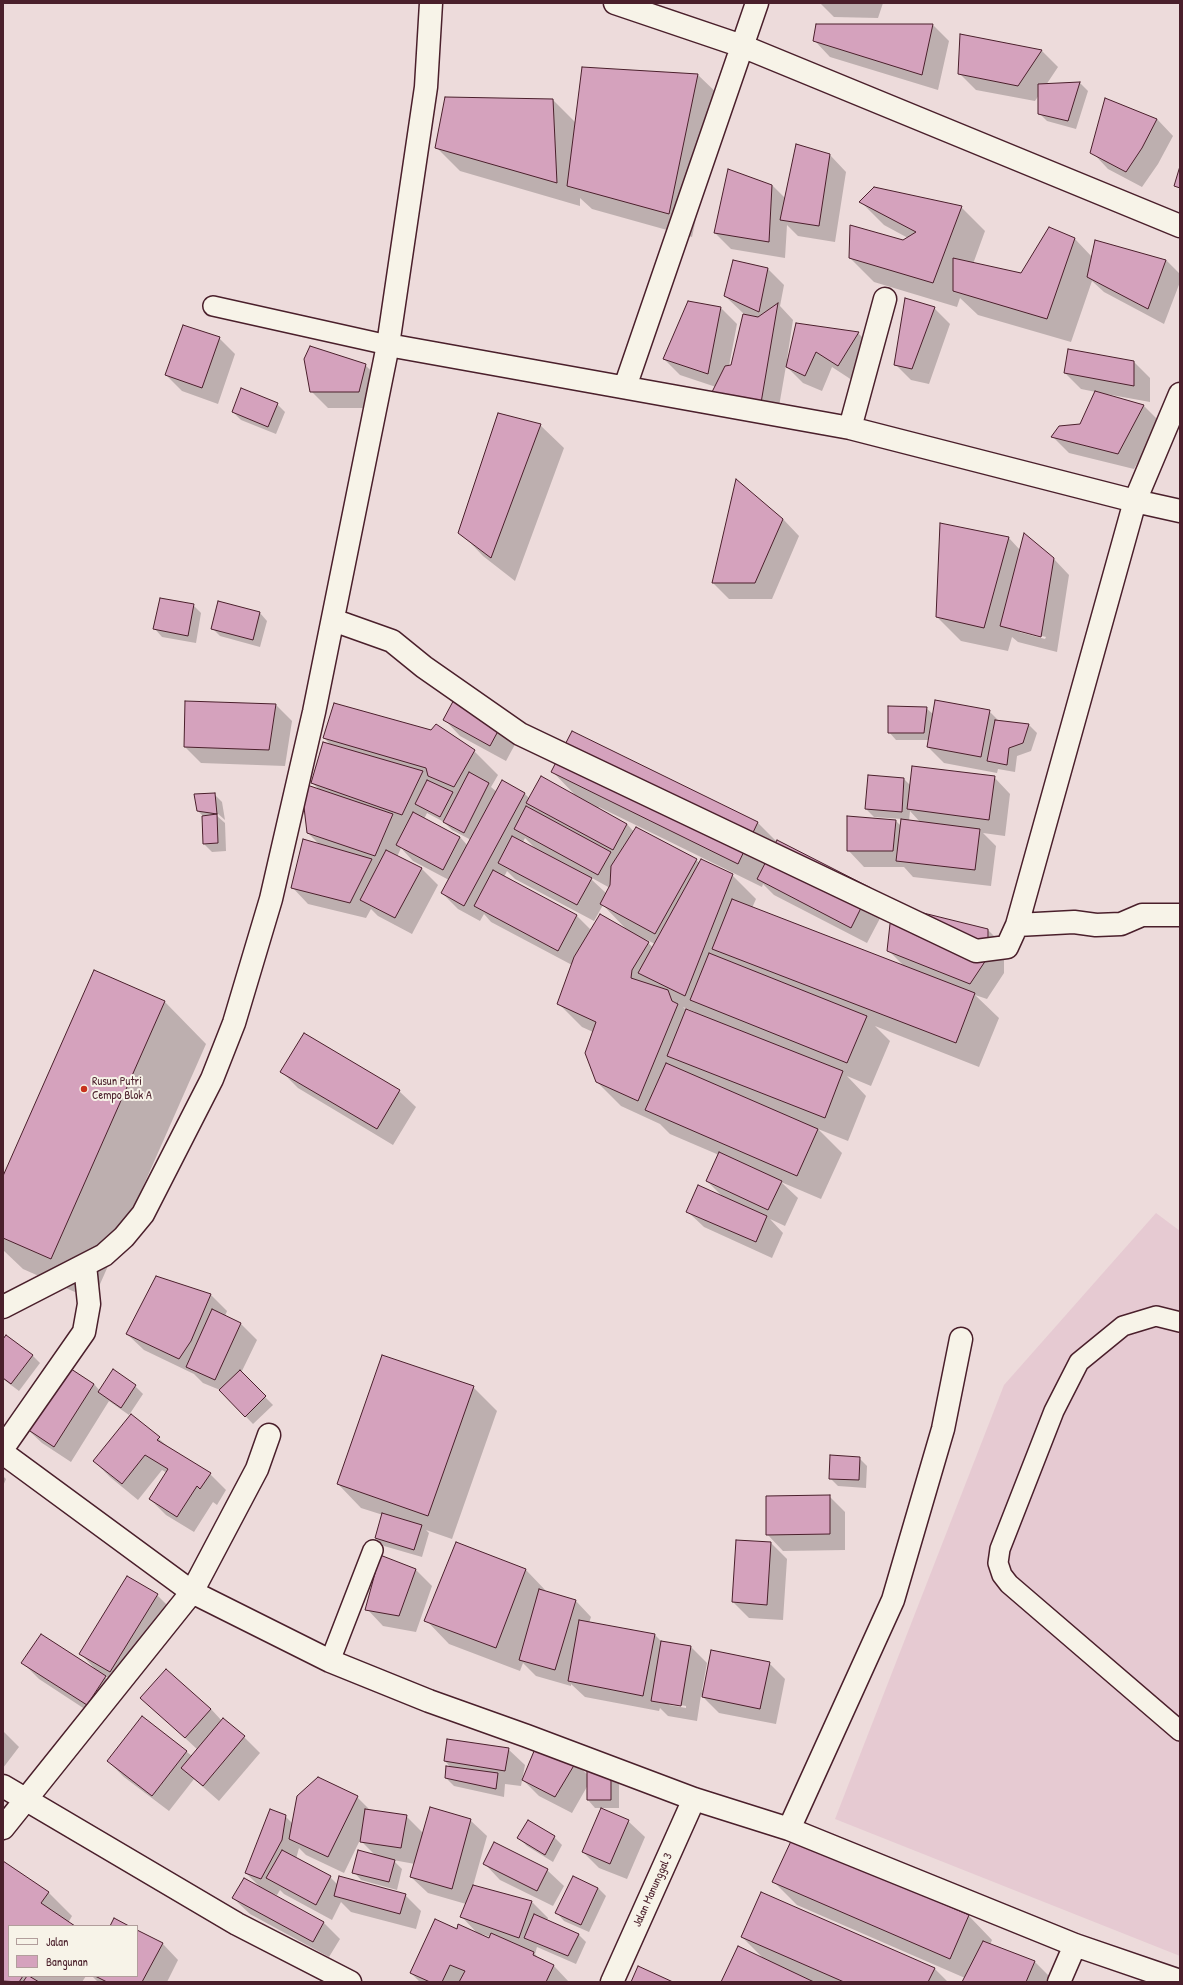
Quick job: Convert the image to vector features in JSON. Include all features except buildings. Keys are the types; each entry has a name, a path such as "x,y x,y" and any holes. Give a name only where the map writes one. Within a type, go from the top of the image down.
{"street":[{"path":"3,1307 85,1265 109,1250 124,1237 143,1214 212,1079 234,1023 271,899 314,712 388,345 426,87 431,3"},
{"path":"616,3 742,46 1180,226"},
{"path":"624,387 757,3"},
{"path":"850,428 885,299"},
{"path":"388,345 850,428 1135,502 1180,511"},
{"path":"333,620 392,641 424,667 520,734 976,951 1007,947 1017,925 1135,502 1180,394"},
{"path":"1017,925 1074,922 1096,925 1121,924 1142,915 1180,915"},
{"path":"3,1448 84,1332 89,1304 85,1265"},
{"path":"790,1829 893,1600 942,1429 961,1339"},
{"path":"3,1828 192,1592 257,1470 269,1435"},
{"path":"3,1453 192,1592 330,1661 429,1701 694,1799 790,1829 1075,1945 1180,1981"},
{"path":"3,1786 237,1924 350,1982"},
{"name":"Jalan Manunggal 3","path":"612,1982 694,1799"},
{"path":"1059,1982 1075,1945"}],"lane":[{"path":"213,306 388,345"},
{"path":"1180,1322 1156,1316 1123,1326 1079,1362 1054,1411 1000,1549 998,1563 1002,1575 1009,1584 1180,1731"},
{"path":"330,1661 373,1550"}],"shaded area":[{"path":"1156,1213 1180,1231 1180,1956 835,1819 1004,1385"}],"place":[{"name":"Rusun Putri Cempo Blok A","path":"84,1089"}]}
